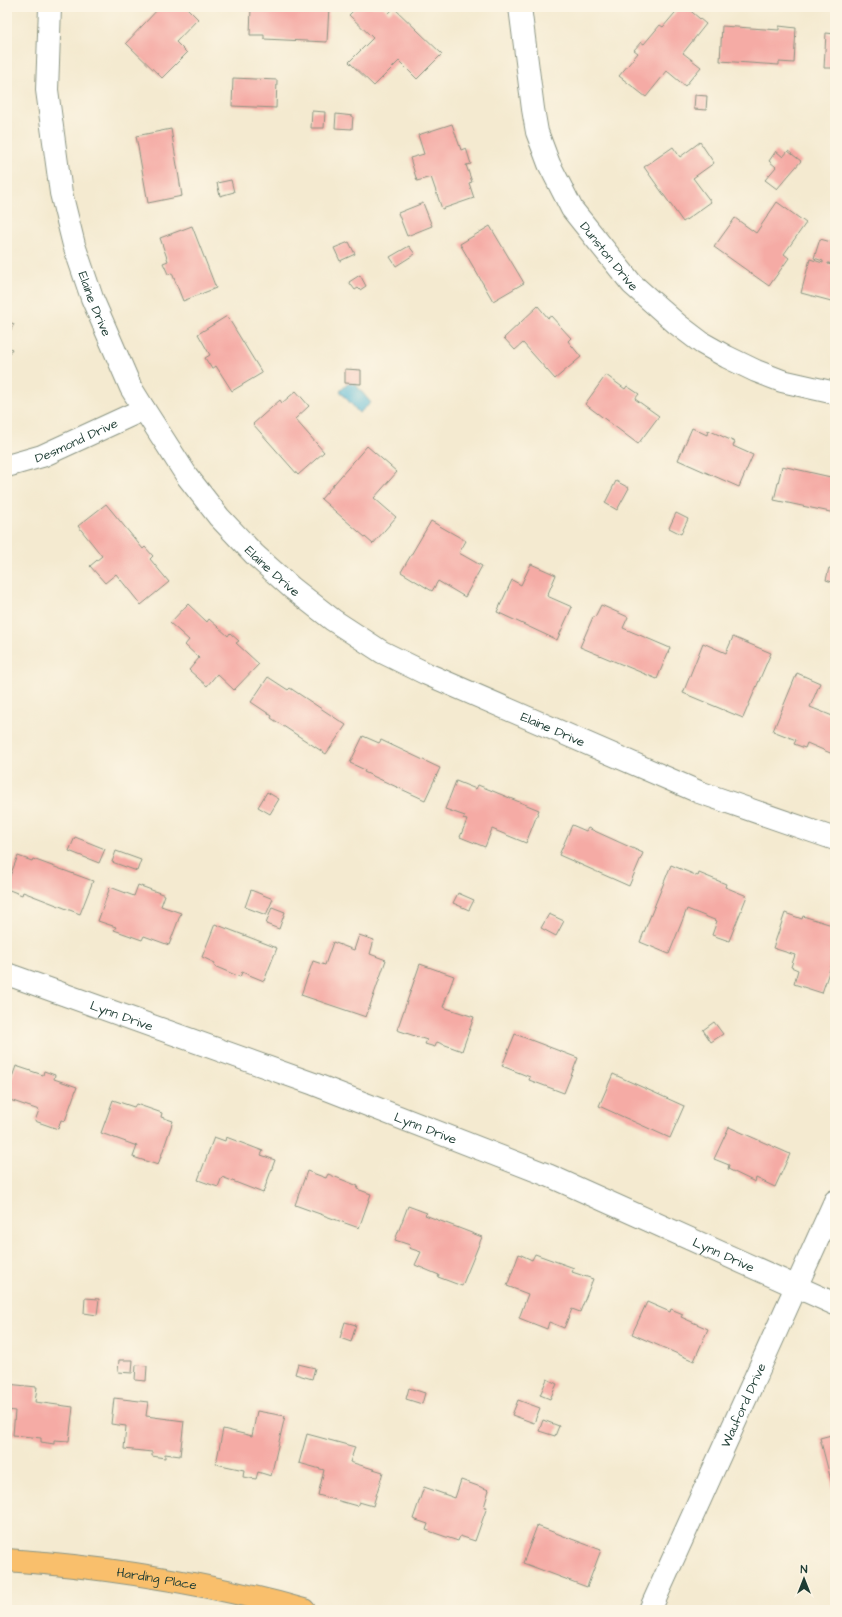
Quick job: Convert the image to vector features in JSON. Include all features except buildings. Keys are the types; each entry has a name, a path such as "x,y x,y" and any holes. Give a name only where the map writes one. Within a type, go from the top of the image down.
{"main road":[{"name":"Harding Place","path":"7,1560 113,1570 237,1594 304,1610"}],"street":[{"name":"Elaine Drive","path":"50,7 47,90 60,193 74,245 92,298 131,388 187,476 219,517 255,555 292,588 333,620 382,652 427,674 699,792 835,839"},
{"name":"Dunston Drive","path":"520,7 537,132 549,164 572,209 632,284 677,324 702,343 727,357 756,371 782,381 835,393"},
{"name":"Desmond Drive","path":"7,466 42,456 144,410"},
{"name":"Lynn Drive","path":"7,974 314,1084 550,1176 796,1288 835,1304"},
{"name":"Wauford Drive","path":"650,1610 835,1201"}],"water":[{"path":"352,380 371,403 359,413 340,391"}]}
